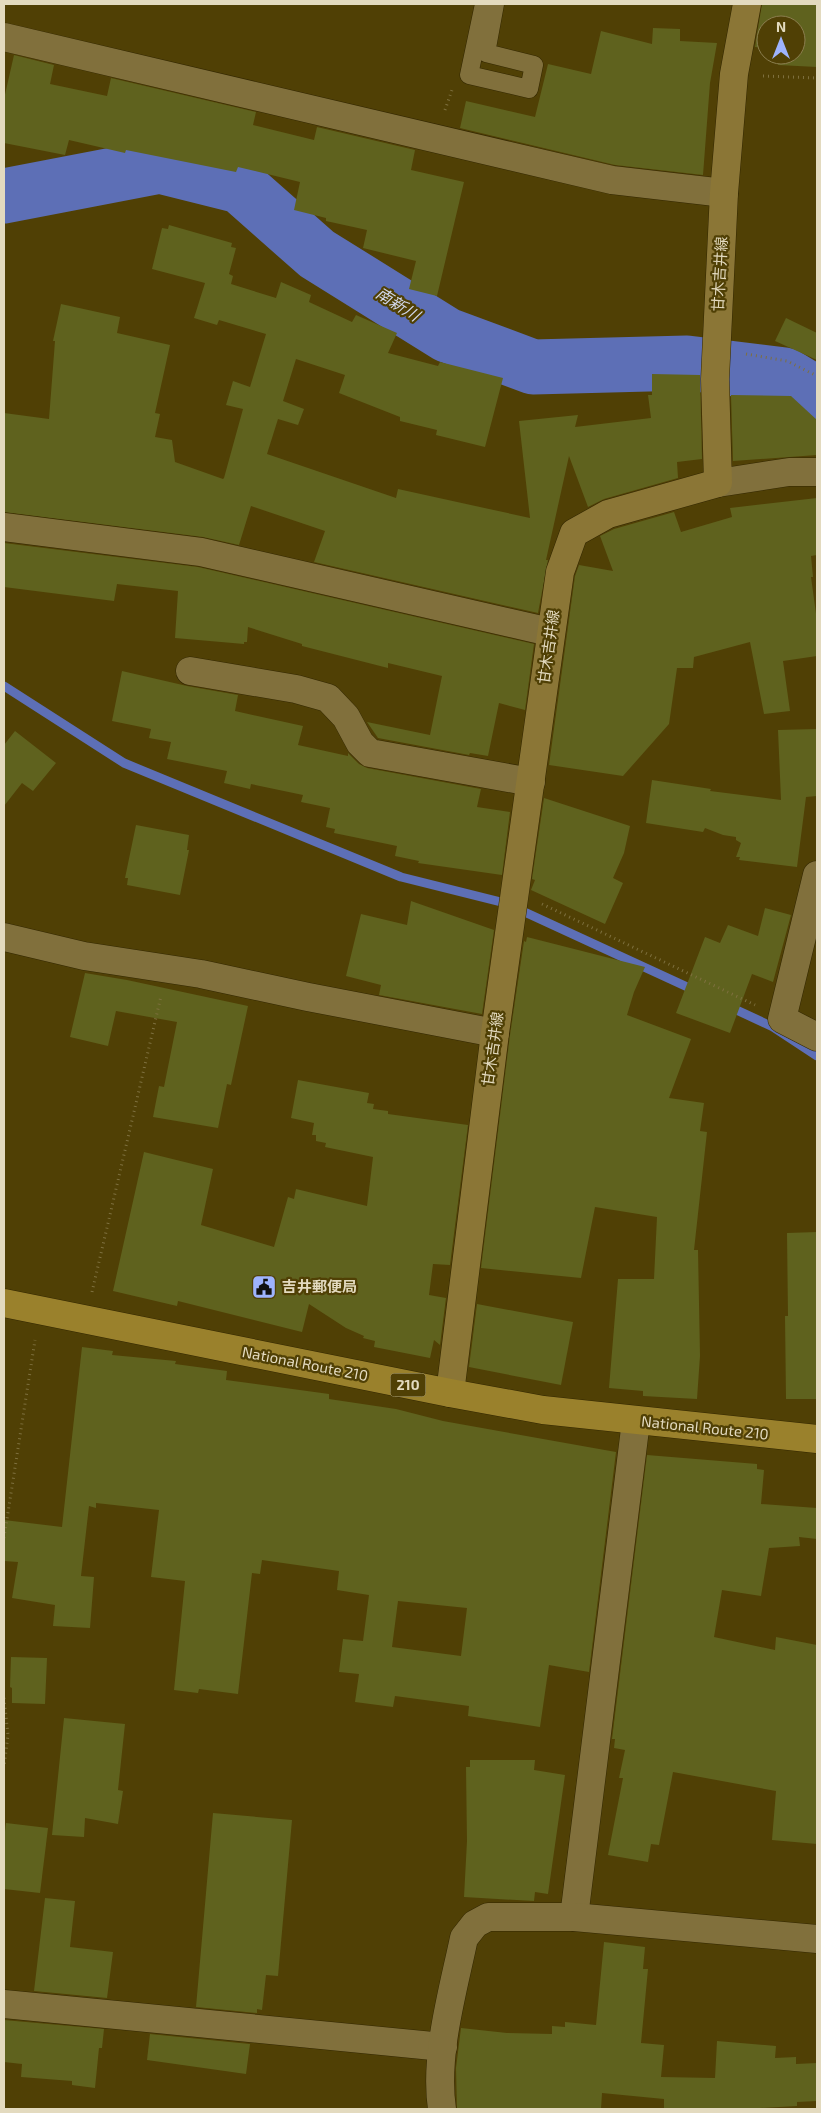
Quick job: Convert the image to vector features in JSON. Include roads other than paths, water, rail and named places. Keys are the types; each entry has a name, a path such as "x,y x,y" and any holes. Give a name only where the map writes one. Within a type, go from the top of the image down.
{"highway":[{"name":"National Route 210","path":"4,1303 450,1393 544,1410 817,1439"}],"main road":[{"name":"甘木吉井線","path":"450,1393 495,1033 516,891 550,632 560,572 574,533 608,514 718,483 715,379 724,193 734,74 747,4"}],"street":[{"path":"4,37 612,180 724,193"},
{"path":"718,483 789,472 817,472"},
{"path":"4,527 201,552 550,632"},
{"path":"190,671 296,689 328,698 346,717 360,743 370,753 530,782"},
{"path":"817,875 782,1018 817,1037"},
{"path":"4,937 84,956 168,969 495,1033"},
{"path":"574,1917 636,1421"},
{"path":"442,2109 443,2047 464,1938 474,1924 488,1917 574,1917 817,1939"},
{"path":"4,2004 443,2047"}],"lane":[{"path":"484,4 469,75 529,89 534,65 486,53 495,4"}],"waterway":[{"name":"南新川","path":"4,196 160,166 240,186 317,254 447,335 533,367 687,363 785,375 817,394"},
{"path":"4,686 124,763 401,877 505,903 696,991"},
{"path":"728,1006 773,1027 817,1056"}],"place":[{"name":"吉井郵便局","path":"264,1287"}]}
